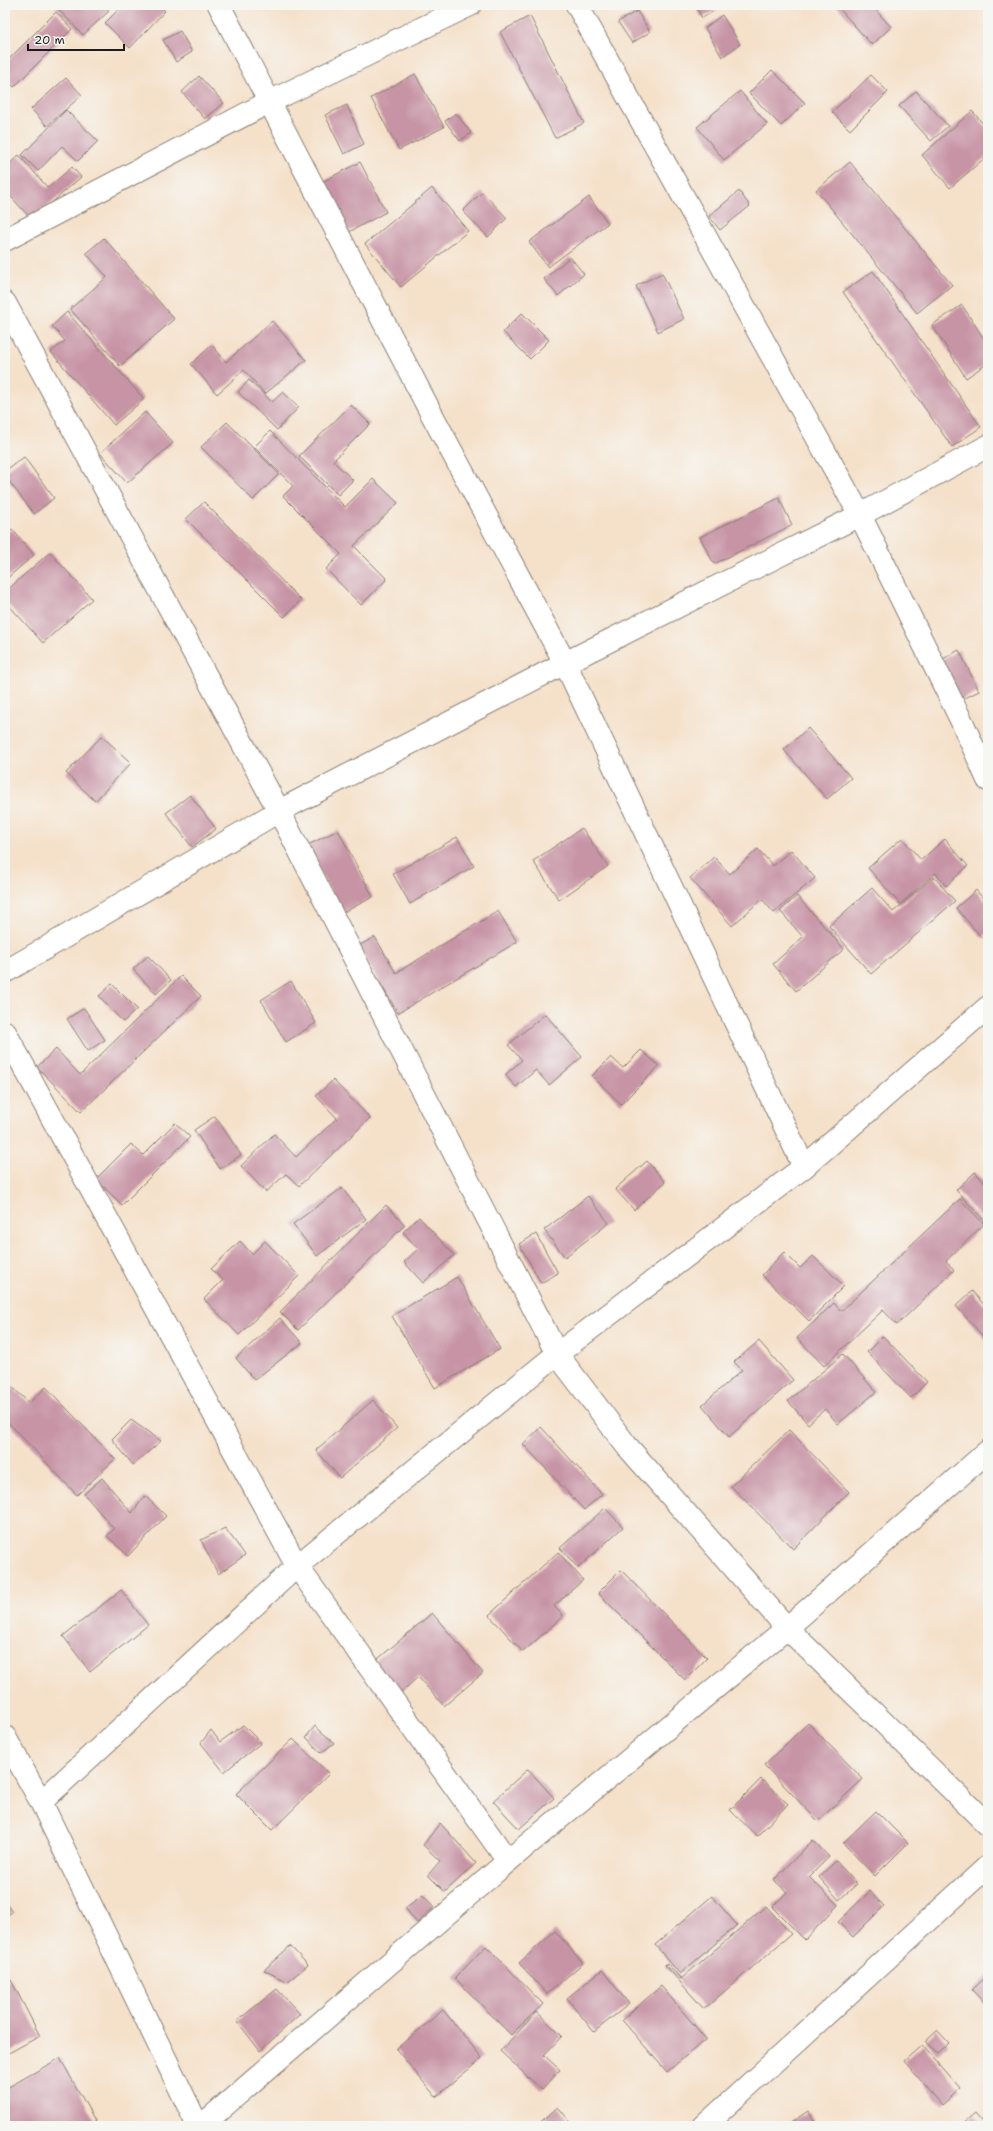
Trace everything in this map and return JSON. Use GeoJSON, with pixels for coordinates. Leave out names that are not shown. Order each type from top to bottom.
{"type":"FeatureCollection","features":[{"type":"Feature","properties":{"kind":"street"},"geometry":{"type":"LineString","coordinates":[[219,5],[430,412],[565,663],[804,1167]]}},
{"type":"Feature","properties":{"kind":"street"},"geometry":{"type":"LineString","coordinates":[[5,240],[269,102],[470,5]]}},
{"type":"Feature","properties":{"kind":"street"},"geometry":{"type":"LineString","coordinates":[[577,5],[860,515],[963,724],[988,780]]}},
{"type":"Feature","properties":{"kind":"street"},"geometry":{"type":"LineString","coordinates":[[5,303],[279,811],[557,1354],[626,1445],[787,1628],[988,1824]]}},
{"type":"Feature","properties":{"kind":"street"},"geometry":{"type":"LineString","coordinates":[[5,972],[279,811],[565,663],[860,515],[988,446]]}},
{"type":"Feature","properties":{"kind":"street"},"geometry":{"type":"LineString","coordinates":[[41,1802],[297,1566],[557,1354],[804,1167],[988,1007]]}},
{"type":"Feature","properties":{"kind":"street"},"geometry":{"type":"LineString","coordinates":[[5,1032],[297,1566],[508,1861]]}},
{"type":"Feature","properties":{"kind":"street"},"geometry":{"type":"LineString","coordinates":[[5,1737],[41,1802],[199,2126],[508,1861],[787,1628],[988,1451]]}},
{"type":"Feature","properties":{"kind":"street"},"geometry":{"type":"LineString","coordinates":[[704,2126],[988,1866]]}},
{"type":"Feature","properties":{"kind":"building"},"geometry":{"type":"Polygon","coordinates":[[[54,5],[104,5],[109,11],[83,35],[54,5]]]}},
{"type":"Feature","properties":{"kind":"building"},"geometry":{"type":"Polygon","coordinates":[[[123,5],[159,5],[165,11],[130,48],[105,23],[123,5]]]}},
{"type":"Feature","properties":{"kind":"building"},"geometry":{"type":"Polygon","coordinates":[[[695,5],[724,5],[702,18],[695,5]]]}},
{"type":"Feature","properties":{"kind":"building"},"geometry":{"type":"Polygon","coordinates":[[[836,5],[871,5],[891,27],[872,45],[836,5]]]}},
{"type":"Feature","properties":{"kind":"building"},"geometry":{"type":"Polygon","coordinates":[[[637,11],[650,32],[632,43],[618,22],[637,11]]]}},
{"type":"Feature","properties":{"kind":"building"},"geometry":{"type":"Polygon","coordinates":[[[56,12],[72,29],[14,87],[5,78],[5,63],[56,12]]]}},
{"type":"Feature","properties":{"kind":"building"},"geometry":{"type":"Polygon","coordinates":[[[722,15],[740,44],[722,57],[705,28],[722,15]]]}},
{"type":"Feature","properties":{"kind":"building"},"geometry":{"type":"Polygon","coordinates":[[[530,16],[584,123],[555,138],[500,32],[530,16]]]}},
{"type":"Feature","properties":{"kind":"building"},"geometry":{"type":"Polygon","coordinates":[[[180,31],[192,52],[176,62],[163,40],[180,31]]]}},
{"type":"Feature","properties":{"kind":"building"},"geometry":{"type":"Polygon","coordinates":[[[772,70],[805,103],[781,126],[749,93],[772,70]]]}},
{"type":"Feature","properties":{"kind":"building"},"geometry":{"type":"Polygon","coordinates":[[[415,74],[444,127],[399,150],[371,98],[415,74]]]}},
{"type":"Feature","properties":{"kind":"building"},"geometry":{"type":"Polygon","coordinates":[[[871,75],[888,92],[850,130],[832,112],[871,75]]]}},
{"type":"Feature","properties":{"kind":"building"},"geometry":{"type":"Polygon","coordinates":[[[199,76],[224,103],[205,119],[182,92],[199,76]]]}},
{"type":"Feature","properties":{"kind":"building"},"geometry":{"type":"Polygon","coordinates":[[[66,78],[82,95],[47,126],[31,109],[66,78]]]}},
{"type":"Feature","properties":{"kind":"building"},"geometry":{"type":"Polygon","coordinates":[[[740,91],[767,124],[724,160],[697,127],[740,91]]]}},
{"type":"Feature","properties":{"kind":"building"},"geometry":{"type":"Polygon","coordinates":[[[916,91],[948,126],[931,141],[899,106],[916,91]]]}},
{"type":"Feature","properties":{"kind":"building"},"geometry":{"type":"Polygon","coordinates":[[[347,105],[364,144],[344,154],[325,115],[347,105]]]}},
{"type":"Feature","properties":{"kind":"building"},"geometry":{"type":"Polygon","coordinates":[[[66,110],[98,141],[78,161],[62,146],[38,171],[22,155],[66,110]]]}},
{"type":"Feature","properties":{"kind":"building"},"geometry":{"type":"Polygon","coordinates":[[[972,111],[988,129],[988,155],[950,188],[922,155],[972,111]]]}},
{"type":"Feature","properties":{"kind":"building"},"geometry":{"type":"Polygon","coordinates":[[[456,113],[471,133],[460,141],[445,121],[456,113]]]}},
{"type":"Feature","properties":{"kind":"building"},"geometry":{"type":"Polygon","coordinates":[[[19,155],[48,188],[72,167],[81,177],[32,220],[5,190],[5,168],[19,155]]]}},
{"type":"Feature","properties":{"kind":"building"},"geometry":{"type":"Polygon","coordinates":[[[360,162],[386,212],[349,232],[322,182],[360,162]]]}},
{"type":"Feature","properties":{"kind":"building"},"geometry":{"type":"Polygon","coordinates":[[[850,162],[952,285],[917,313],[816,190],[850,162]]]}},
{"type":"Feature","properties":{"kind":"building"},"geometry":{"type":"Polygon","coordinates":[[[432,188],[468,231],[401,287],[365,244],[432,188]]]}},
{"type":"Feature","properties":{"kind":"building"},"geometry":{"type":"Polygon","coordinates":[[[739,191],[750,206],[720,230],[709,216],[739,191]]]}},
{"type":"Feature","properties":{"kind":"building"},"geometry":{"type":"Polygon","coordinates":[[[482,192],[507,218],[488,237],[463,211],[482,192]]]}},
{"type":"Feature","properties":{"kind":"building"},"geometry":{"type":"Polygon","coordinates":[[[589,197],[608,223],[548,267],[529,242],[589,197]]]}},
{"type":"Feature","properties":{"kind":"building"},"geometry":{"type":"Polygon","coordinates":[[[104,238],[174,319],[120,366],[70,309],[107,277],[86,253],[104,238]]]}},
{"type":"Feature","properties":{"kind":"building"},"geometry":{"type":"Polygon","coordinates":[[[570,257],[584,274],[558,296],[544,279],[570,257]]]}},
{"type":"Feature","properties":{"kind":"building"},"geometry":{"type":"Polygon","coordinates":[[[873,271],[981,427],[952,447],[843,292],[873,271]]]}},
{"type":"Feature","properties":{"kind":"building"},"geometry":{"type":"Polygon","coordinates":[[[662,273],[684,319],[658,332],[636,286],[662,273]]]}},
{"type":"Feature","properties":{"kind":"building"},"geometry":{"type":"Polygon","coordinates":[[[962,305],[988,345],[988,363],[966,378],[932,325],[962,305]]]}},
{"type":"Feature","properties":{"kind":"building"},"geometry":{"type":"Polygon","coordinates":[[[67,312],[144,399],[114,425],[51,352],[65,341],[52,326],[67,312]]]}},
{"type":"Feature","properties":{"kind":"building"},"geometry":{"type":"Polygon","coordinates":[[[522,313],[549,340],[530,359],[503,332],[522,313]]]}},
{"type":"Feature","properties":{"kind":"building"},"geometry":{"type":"Polygon","coordinates":[[[272,321],[306,360],[265,394],[244,370],[217,394],[191,364],[212,345],[226,362],[272,321]]]}},
{"type":"Feature","properties":{"kind":"building"},"geometry":{"type":"Polygon","coordinates":[[[249,380],[272,402],[283,392],[299,407],[277,430],[238,392],[249,380]]]}},
{"type":"Feature","properties":{"kind":"building"},"geometry":{"type":"Polygon","coordinates":[[[351,405],[370,424],[333,461],[353,480],[338,495],[299,456],[351,405]]]}},
{"type":"Feature","properties":{"kind":"building"},"geometry":{"type":"Polygon","coordinates":[[[145,412],[173,443],[127,483],[100,453],[145,412]]]}},
{"type":"Feature","properties":{"kind":"building"},"geometry":{"type":"Polygon","coordinates":[[[227,422],[279,474],[253,500],[201,447],[227,422]]]}},
{"type":"Feature","properties":{"kind":"building"},"geometry":{"type":"Polygon","coordinates":[[[270,431],[345,507],[373,479],[398,503],[354,546],[387,579],[361,605],[326,569],[341,554],[283,496],[293,486],[254,447],[270,431]]]}},
{"type":"Feature","properties":{"kind":"building"},"geometry":{"type":"Polygon","coordinates":[[[24,457],[54,498],[34,514],[5,476],[5,471],[24,457]]]}},
{"type":"Feature","properties":{"kind":"building"},"geometry":{"type":"Polygon","coordinates":[[[779,498],[792,525],[714,564],[700,537],[779,498]]]}},
{"type":"Feature","properties":{"kind":"building"},"geometry":{"type":"Polygon","coordinates":[[[204,502],[301,600],[284,617],[186,519],[204,502]]]}},
{"type":"Feature","properties":{"kind":"building"},"geometry":{"type":"Polygon","coordinates":[[[12,529],[34,555],[5,580],[5,535],[12,529]]]}},
{"type":"Feature","properties":{"kind":"building"},"geometry":{"type":"Polygon","coordinates":[[[50,552],[92,599],[43,643],[5,601],[5,592],[50,552]]]}},
{"type":"Feature","properties":{"kind":"building"},"geometry":{"type":"Polygon","coordinates":[[[959,650],[979,691],[961,700],[941,660],[959,650]]]}},
{"type":"Feature","properties":{"kind":"building"},"geometry":{"type":"Polygon","coordinates":[[[808,728],[851,778],[827,799],[784,750],[808,728]]]}},
{"type":"Feature","properties":{"kind":"building"},"geometry":{"type":"Polygon","coordinates":[[[102,736],[131,763],[95,801],[66,773],[102,736]]]}},
{"type":"Feature","properties":{"kind":"building"},"geometry":{"type":"Polygon","coordinates":[[[190,795],[216,829],[192,847],[166,813],[190,795]]]}},
{"type":"Feature","properties":{"kind":"building"},"geometry":{"type":"Polygon","coordinates":[[[582,828],[608,866],[559,900],[533,861],[582,828]]]}},
{"type":"Feature","properties":{"kind":"building"},"geometry":{"type":"Polygon","coordinates":[[[338,830],[373,897],[342,913],[306,846],[338,830]]]}},
{"type":"Feature","properties":{"kind":"building"},"geometry":{"type":"Polygon","coordinates":[[[457,837],[474,866],[410,904],[393,874],[457,837]]]}},
{"type":"Feature","properties":{"kind":"building"},"geometry":{"type":"Polygon","coordinates":[[[902,838],[921,860],[945,839],[968,866],[946,886],[936,873],[900,904],[868,868],[902,838]]]}},
{"type":"Feature","properties":{"kind":"building"},"geometry":{"type":"Polygon","coordinates":[[[758,849],[773,866],[791,850],[815,878],[774,913],[762,899],[732,926],[690,878],[714,857],[730,874],[758,849]]]}},
{"type":"Feature","properties":{"kind":"building"},"geometry":{"type":"Polygon","coordinates":[[[934,877],[955,901],[871,974],[829,926],[872,888],[893,912],[934,877]]]}},
{"type":"Feature","properties":{"kind":"building"},"geometry":{"type":"Polygon","coordinates":[[[976,890],[988,904],[988,933],[982,938],[956,908],[976,890]]]}},
{"type":"Feature","properties":{"kind":"building"},"geometry":{"type":"Polygon","coordinates":[[[797,896],[844,949],[796,991],[773,964],[803,937],[780,911],[797,896]]]}},
{"type":"Feature","properties":{"kind":"building"},"geometry":{"type":"Polygon","coordinates":[[[498,911],[517,942],[398,1013],[358,946],[375,937],[396,973],[498,911]]]}},
{"type":"Feature","properties":{"kind":"building"},"geometry":{"type":"Polygon","coordinates":[[[148,956],[171,980],[156,994],[133,969],[148,956]]]}},
{"type":"Feature","properties":{"kind":"building"},"geometry":{"type":"Polygon","coordinates":[[[181,976],[201,996],[81,1112],[37,1067],[56,1049],[80,1075],[181,976]]]}},
{"type":"Feature","properties":{"kind":"building"},"geometry":{"type":"Polygon","coordinates":[[[291,981],[316,1023],[286,1042],[261,1000],[291,981]]]}},
{"type":"Feature","properties":{"kind":"building"},"geometry":{"type":"Polygon","coordinates":[[[112,984],[137,1009],[123,1022],[99,996],[112,984]]]}},
{"type":"Feature","properties":{"kind":"building"},"geometry":{"type":"Polygon","coordinates":[[[84,1008],[105,1040],[88,1051],[67,1019],[84,1008]]]}},
{"type":"Feature","properties":{"kind":"building"},"geometry":{"type":"Polygon","coordinates":[[[545,1014],[582,1057],[549,1085],[536,1070],[516,1087],[505,1075],[522,1060],[508,1045],[545,1014]]]}},
{"type":"Feature","properties":{"kind":"building"},"geometry":{"type":"Polygon","coordinates":[[[641,1050],[659,1066],[621,1104],[592,1076],[611,1057],[623,1068],[641,1050]]]}},
{"type":"Feature","properties":{"kind":"building"},"geometry":{"type":"Polygon","coordinates":[[[333,1080],[370,1118],[299,1186],[286,1174],[266,1192],[241,1166],[274,1134],[296,1157],[337,1118],[316,1096],[333,1080]]]}},
{"type":"Feature","properties":{"kind":"building"},"geometry":{"type":"Polygon","coordinates":[[[215,1116],[241,1155],[220,1169],[194,1130],[215,1116]]]}},
{"type":"Feature","properties":{"kind":"building"},"geometry":{"type":"Polygon","coordinates":[[[175,1123],[190,1137],[122,1205],[96,1179],[131,1144],[143,1155],[175,1123]]]}},
{"type":"Feature","properties":{"kind":"building"},"geometry":{"type":"Polygon","coordinates":[[[647,1161],[665,1182],[634,1210],[615,1189],[647,1161]]]}},
{"type":"Feature","properties":{"kind":"building"},"geometry":{"type":"Polygon","coordinates":[[[975,1172],[988,1186],[986,1223],[956,1190],[975,1172]]]}},
{"type":"Feature","properties":{"kind":"building"},"geometry":{"type":"Polygon","coordinates":[[[342,1188],[366,1219],[317,1256],[293,1224],[342,1188]]]}},
{"type":"Feature","properties":{"kind":"building"},"geometry":{"type":"Polygon","coordinates":[[[588,1196],[609,1223],[565,1257],[544,1230],[588,1196]]]}},
{"type":"Feature","properties":{"kind":"building"},"geometry":{"type":"Polygon","coordinates":[[[960,1199],[984,1224],[946,1261],[954,1270],[897,1325],[883,1310],[824,1366],[797,1338],[834,1303],[841,1311],[960,1199]]]}},
{"type":"Feature","properties":{"kind":"building"},"geometry":{"type":"Polygon","coordinates":[[[386,1205],[405,1225],[298,1330],[280,1312],[386,1205]]]}},
{"type":"Feature","properties":{"kind":"building"},"geometry":{"type":"Polygon","coordinates":[[[419,1217],[454,1255],[423,1283],[404,1262],[418,1249],[403,1232],[419,1217]]]}},
{"type":"Feature","properties":{"kind":"building"},"geometry":{"type":"Polygon","coordinates":[[[536,1234],[558,1273],[541,1283],[519,1244],[536,1234]]]}},
{"type":"Feature","properties":{"kind":"building"},"geometry":{"type":"Polygon","coordinates":[[[240,1241],[252,1254],[265,1241],[299,1276],[239,1335],[204,1299],[223,1280],[211,1269],[240,1241]]]}},
{"type":"Feature","properties":{"kind":"building"},"geometry":{"type":"Polygon","coordinates":[[[784,1252],[800,1268],[813,1256],[844,1286],[809,1321],[762,1275],[784,1252]]]}},
{"type":"Feature","properties":{"kind":"building"},"geometry":{"type":"Polygon","coordinates":[[[457,1277],[500,1349],[435,1388],[392,1316],[457,1277]]]}},
{"type":"Feature","properties":{"kind":"building"},"geometry":{"type":"Polygon","coordinates":[[[972,1291],[988,1309],[988,1342],[956,1306],[972,1291]]]}},
{"type":"Feature","properties":{"kind":"building"},"geometry":{"type":"Polygon","coordinates":[[[280,1318],[302,1343],[254,1380],[236,1358],[280,1318]]]}},
{"type":"Feature","properties":{"kind":"building"},"geometry":{"type":"Polygon","coordinates":[[[883,1336],[927,1382],[911,1398],[867,1352],[883,1336]]]}},
{"type":"Feature","properties":{"kind":"building"},"geometry":{"type":"Polygon","coordinates":[[[759,1341],[793,1380],[729,1437],[702,1405],[742,1370],[734,1362],[759,1341]]]}},
{"type":"Feature","properties":{"kind":"building"},"geometry":{"type":"Polygon","coordinates":[[[843,1354],[876,1392],[838,1424],[825,1409],[808,1424],[788,1401],[843,1354]]]}},
{"type":"Feature","properties":{"kind":"building"},"geometry":{"type":"Polygon","coordinates":[[[5,1380],[29,1403],[46,1387],[115,1459],[77,1495],[5,1419],[5,1380]]]}},
{"type":"Feature","properties":{"kind":"building"},"geometry":{"type":"Polygon","coordinates":[[[373,1400],[397,1428],[340,1478],[316,1450],[373,1400]]]}},
{"type":"Feature","properties":{"kind":"building"},"geometry":{"type":"Polygon","coordinates":[[[131,1420],[161,1441],[133,1465],[112,1439],[131,1420]]]}},
{"type":"Feature","properties":{"kind":"building"},"geometry":{"type":"Polygon","coordinates":[[[541,1427],[602,1494],[584,1510],[523,1444],[541,1427]]]}},
{"type":"Feature","properties":{"kind":"building"},"geometry":{"type":"Polygon","coordinates":[[[789,1430],[849,1492],[793,1549],[731,1486],[789,1430]]]}},
{"type":"Feature","properties":{"kind":"building"},"geometry":{"type":"Polygon","coordinates":[[[102,1478],[132,1513],[145,1496],[166,1516],[128,1556],[107,1536],[114,1529],[84,1494],[102,1478]]]}},
{"type":"Feature","properties":{"kind":"building"},"geometry":{"type":"Polygon","coordinates":[[[605,1508],[623,1527],[578,1568],[560,1548],[605,1508]]]}},
{"type":"Feature","properties":{"kind":"building"},"geometry":{"type":"Polygon","coordinates":[[[225,1528],[245,1555],[218,1574],[201,1540],[225,1528]]]}},
{"type":"Feature","properties":{"kind":"building"},"geometry":{"type":"Polygon","coordinates":[[[558,1552],[583,1580],[554,1606],[563,1616],[523,1652],[489,1615],[558,1552]]]}},
{"type":"Feature","properties":{"kind":"building"},"geometry":{"type":"Polygon","coordinates":[[[621,1570],[707,1658],[685,1680],[598,1593],[621,1570]]]}},
{"type":"Feature","properties":{"kind":"building"},"geometry":{"type":"Polygon","coordinates":[[[121,1590],[148,1625],[90,1672],[63,1636],[121,1590]]]}},
{"type":"Feature","properties":{"kind":"building"},"geometry":{"type":"Polygon","coordinates":[[[432,1613],[483,1673],[444,1706],[418,1677],[398,1695],[372,1664],[432,1613]]]}},
{"type":"Feature","properties":{"kind":"building"},"geometry":{"type":"Polygon","coordinates":[[[808,1723],[863,1779],[818,1821],[764,1765],[808,1723]]]}},
{"type":"Feature","properties":{"kind":"building"},"geometry":{"type":"Polygon","coordinates":[[[243,1725],[261,1743],[224,1772],[201,1743],[211,1730],[220,1742],[243,1725]]]}},
{"type":"Feature","properties":{"kind":"building"},"geometry":{"type":"Polygon","coordinates":[[[315,1726],[334,1743],[321,1753],[306,1737],[315,1726]]]}},
{"type":"Feature","properties":{"kind":"building"},"geometry":{"type":"Polygon","coordinates":[[[293,1739],[329,1774],[272,1830],[236,1794],[293,1739]]]}},
{"type":"Feature","properties":{"kind":"building"},"geometry":{"type":"Polygon","coordinates":[[[528,1769],[554,1798],[519,1829],[493,1801],[528,1769]]]}},
{"type":"Feature","properties":{"kind":"building"},"geometry":{"type":"Polygon","coordinates":[[[761,1779],[788,1804],[757,1836],[730,1810],[761,1779]]]}},
{"type":"Feature","properties":{"kind":"building"},"geometry":{"type":"Polygon","coordinates":[[[876,1811],[908,1843],[875,1876],[843,1843],[876,1811]]]}},
{"type":"Feature","properties":{"kind":"building"},"geometry":{"type":"Polygon","coordinates":[[[440,1823],[476,1863],[445,1892],[428,1875],[440,1861],[423,1845],[440,1823]]]}},
{"type":"Feature","properties":{"kind":"building"},"geometry":{"type":"Polygon","coordinates":[[[813,1840],[829,1857],[809,1877],[838,1905],[805,1940],[772,1907],[787,1892],[774,1880],[813,1840]]]}},
{"type":"Feature","properties":{"kind":"building"},"geometry":{"type":"Polygon","coordinates":[[[836,1861],[857,1884],[839,1900],[819,1877],[836,1861]]]}},
{"type":"Feature","properties":{"kind":"building"},"geometry":{"type":"Polygon","coordinates":[[[870,1891],[884,1906],[853,1937],[838,1922],[870,1891]]]}},
{"type":"Feature","properties":{"kind":"building"},"geometry":{"type":"Polygon","coordinates":[[[423,1895],[434,1907],[417,1923],[405,1908],[423,1895]]]}},
{"type":"Feature","properties":{"kind":"building"},"geometry":{"type":"Polygon","coordinates":[[[712,1896],[737,1925],[680,1974],[655,1945],[712,1896]]]}},
{"type":"Feature","properties":{"kind":"building"},"geometry":{"type":"Polygon","coordinates":[[[5,1902],[12,1912],[5,1917],[5,1902]]]}},
{"type":"Feature","properties":{"kind":"building"},"geometry":{"type":"Polygon","coordinates":[[[766,1906],[791,1934],[704,2009],[665,1965],[667,1963],[681,1979],[766,1906]]]}},
{"type":"Feature","properties":{"kind":"building"},"geometry":{"type":"Polygon","coordinates":[[[555,1931],[583,1963],[547,1994],[519,1963],[555,1931]]]}},
{"type":"Feature","properties":{"kind":"building"},"geometry":{"type":"Polygon","coordinates":[[[290,1946],[308,1965],[287,1982],[264,1970],[290,1946]]]}},
{"type":"Feature","properties":{"kind":"building"},"geometry":{"type":"Polygon","coordinates":[[[486,1946],[543,2004],[511,2035],[455,1978],[486,1946]]]}},
{"type":"Feature","properties":{"kind":"building"},"geometry":{"type":"Polygon","coordinates":[[[602,1970],[629,2004],[594,2032],[567,1998],[602,1970]]]}},
{"type":"Feature","properties":{"kind":"building"},"geometry":{"type":"Polygon","coordinates":[[[988,1975],[988,2007],[972,1990],[988,1975]]]}},
{"type":"Feature","properties":{"kind":"building"},"geometry":{"type":"Polygon","coordinates":[[[11,1980],[40,2036],[5,2055],[5,1983],[11,1980]]]}},
{"type":"Feature","properties":{"kind":"building"},"geometry":{"type":"Polygon","coordinates":[[[661,1986],[706,2039],[667,2072],[622,2020],[661,1986]]]}},
{"type":"Feature","properties":{"kind":"building"},"geometry":{"type":"Polygon","coordinates":[[[277,1989],[300,2014],[260,2051],[237,2021],[277,1989]]]}},
{"type":"Feature","properties":{"kind":"building"},"geometry":{"type":"Polygon","coordinates":[[[443,2010],[482,2058],[436,2097],[396,2049],[443,2010]]]}},
{"type":"Feature","properties":{"kind":"building"},"geometry":{"type":"Polygon","coordinates":[[[537,2012],[562,2036],[544,2055],[560,2070],[542,2090],[500,2051],[537,2012]]]}},
{"type":"Feature","properties":{"kind":"building"},"geometry":{"type":"Polygon","coordinates":[[[937,2030],[949,2043],[937,2054],[925,2041],[937,2030]]]}},
{"type":"Feature","properties":{"kind":"building"},"geometry":{"type":"Polygon","coordinates":[[[922,2045],[960,2089],[942,2105],[904,2061],[922,2045]]]}},
{"type":"Feature","properties":{"kind":"building"},"geometry":{"type":"Polygon","coordinates":[[[60,2058],[98,2126],[5,2126],[5,2089],[60,2058]]]}},
{"type":"Feature","properties":{"kind":"building"},"geometry":{"type":"Polygon","coordinates":[[[558,2107],[574,2126],[537,2125],[558,2107]]]}},
{"type":"Feature","properties":{"kind":"building"},"geometry":{"type":"Polygon","coordinates":[[[808,2111],[818,2126],[786,2126],[808,2111]]]}},
{"type":"Feature","properties":{"kind":"building"},"geometry":{"type":"Polygon","coordinates":[[[975,2114],[985,2126],[961,2126],[975,2114]]]}}]}
